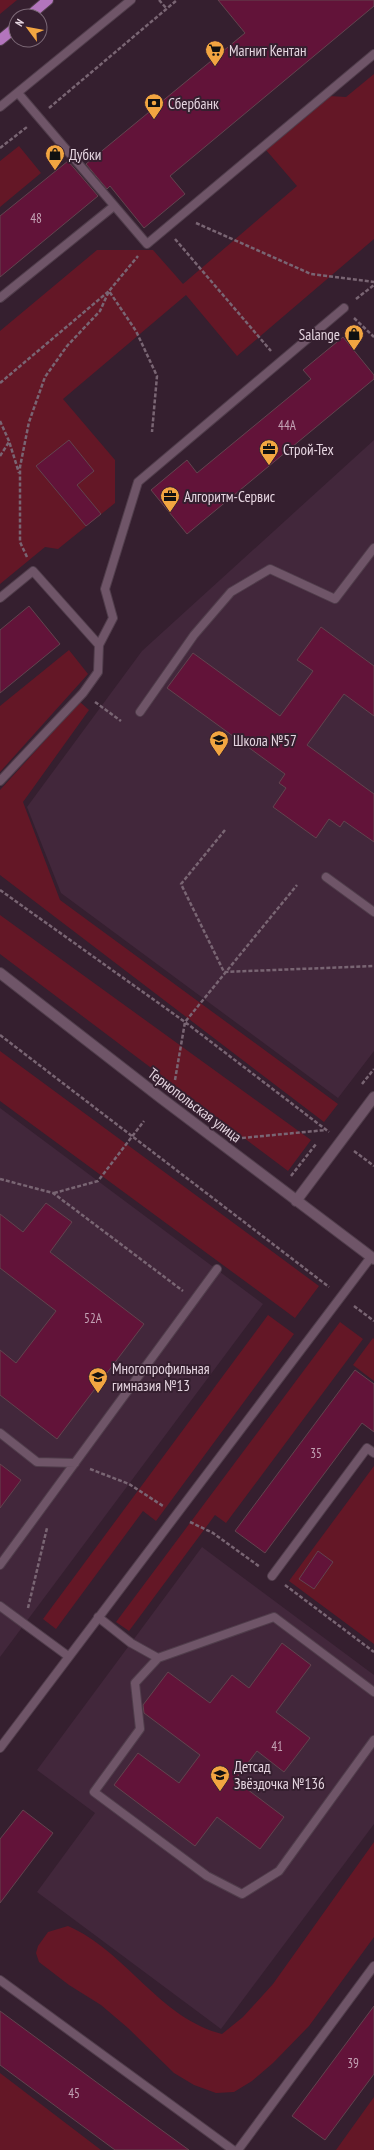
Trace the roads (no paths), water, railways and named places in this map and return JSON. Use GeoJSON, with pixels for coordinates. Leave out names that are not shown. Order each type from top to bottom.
{"type":"FeatureCollection","features":[{"type":"Feature","properties":{"kind":"main road"},"geometry":{"type":"LineString","coordinates":[[38,8],[48,0]]}},
{"type":"Feature","properties":{"kind":"main road"},"geometry":{"type":"LineString","coordinates":[[0,40],[8,33]]}},
{"type":"Feature","properties":{"kind":"street","name":"Тернопольская улица"},"geometry":{"type":"LineString","coordinates":[[0,973],[216,1140],[372,1258]]}},
{"type":"Feature","properties":{"kind":"street"},"geometry":{"type":"LineString","coordinates":[[296,1201],[374,1097]]}},
{"type":"Feature","properties":{"kind":"lane"},"geometry":{"type":"LineString","coordinates":[[0,107],[130,0]]}},
{"type":"Feature","properties":{"kind":"lane"},"geometry":{"type":"LineString","coordinates":[[18,93],[147,244],[374,54]]}},
{"type":"Feature","properties":{"kind":"lane"},"geometry":{"type":"LineString","coordinates":[[0,298],[114,206]]}},
{"type":"Feature","properties":{"kind":"lane"},"geometry":{"type":"LineString","coordinates":[[0,781],[83,693],[98,672],[99,645],[113,618],[105,588],[138,482],[344,308]]}},
{"type":"Feature","properties":{"kind":"lane"},"geometry":{"type":"LineString","coordinates":[[140,712],[194,635],[231,592],[270,569],[335,599],[374,548]]}},
{"type":"Feature","properties":{"kind":"lane"},"geometry":{"type":"LineString","coordinates":[[0,598],[33,571],[99,645]]}},
{"type":"Feature","properties":{"kind":"lane"},"geometry":{"type":"LineString","coordinates":[[326,877],[374,912]]}},
{"type":"Feature","properties":{"kind":"lane"},"geometry":{"type":"LineString","coordinates":[[0,1748],[341,1296],[372,1258]]}},
{"type":"Feature","properties":{"kind":"lane"},"geometry":{"type":"LineString","coordinates":[[0,1565],[217,1269]]}},
{"type":"Feature","properties":{"kind":"lane"},"geometry":{"type":"LineString","coordinates":[[0,1433],[37,1462],[75,1463]]}},
{"type":"Feature","properties":{"kind":"lane"},"geometry":{"type":"LineString","coordinates":[[272,1576],[368,1448],[374,1453]]}},
{"type":"Feature","properties":{"kind":"lane"},"geometry":{"type":"LineString","coordinates":[[0,1606],[68,1656]]}},
{"type":"Feature","properties":{"kind":"lane"},"geometry":{"type":"LineString","coordinates":[[98,1617],[131,1643],[158,1658]]}},
{"type":"Feature","properties":{"kind":"lane"},"geometry":{"type":"LineString","coordinates":[[374,1692],[274,1618],[158,1658],[135,1682],[140,1729],[94,1792],[207,1876],[242,1894],[279,1871],[374,1740]]}},
{"type":"Feature","properties":{"kind":"lane"},"geometry":{"type":"LineString","coordinates":[[238,2150],[374,1966]]}},
{"type":"Feature","properties":{"kind":"lane"},"geometry":{"type":"LineString","coordinates":[[0,1980],[233,2150]]}},
{"type":"Feature","properties":{"kind":"place","name":"Магнит Кентан"},"geometry":{"type":"Point","coordinates":[215,67]}},
{"type":"Feature","properties":{"kind":"place","name":"Сбербанк"},"geometry":{"type":"Point","coordinates":[154,120]}},
{"type":"Feature","properties":{"kind":"place","name":"Дубки"},"geometry":{"type":"Point","coordinates":[55,171]}},
{"type":"Feature","properties":{"kind":"place","name":"Salange"},"geometry":{"type":"Point","coordinates":[354,351]}},
{"type":"Feature","properties":{"kind":"place","name":"Строй-Тех"},"geometry":{"type":"Point","coordinates":[269,466]}},
{"type":"Feature","properties":{"kind":"place","name":"Алгоритм-Сервис"},"geometry":{"type":"Point","coordinates":[170,513]}},
{"type":"Feature","properties":{"kind":"place","name":"Школа №57"},"geometry":{"type":"Point","coordinates":[219,757]}},
{"type":"Feature","properties":{"kind":"place","name":"Многопрофильная гимназия №13"},"geometry":{"type":"Point","coordinates":[98,1394]}},
{"type":"Feature","properties":{"kind":"place","name":"Детсад Звёздочка №136"},"geometry":{"type":"Point","coordinates":[220,1792]}}]}
